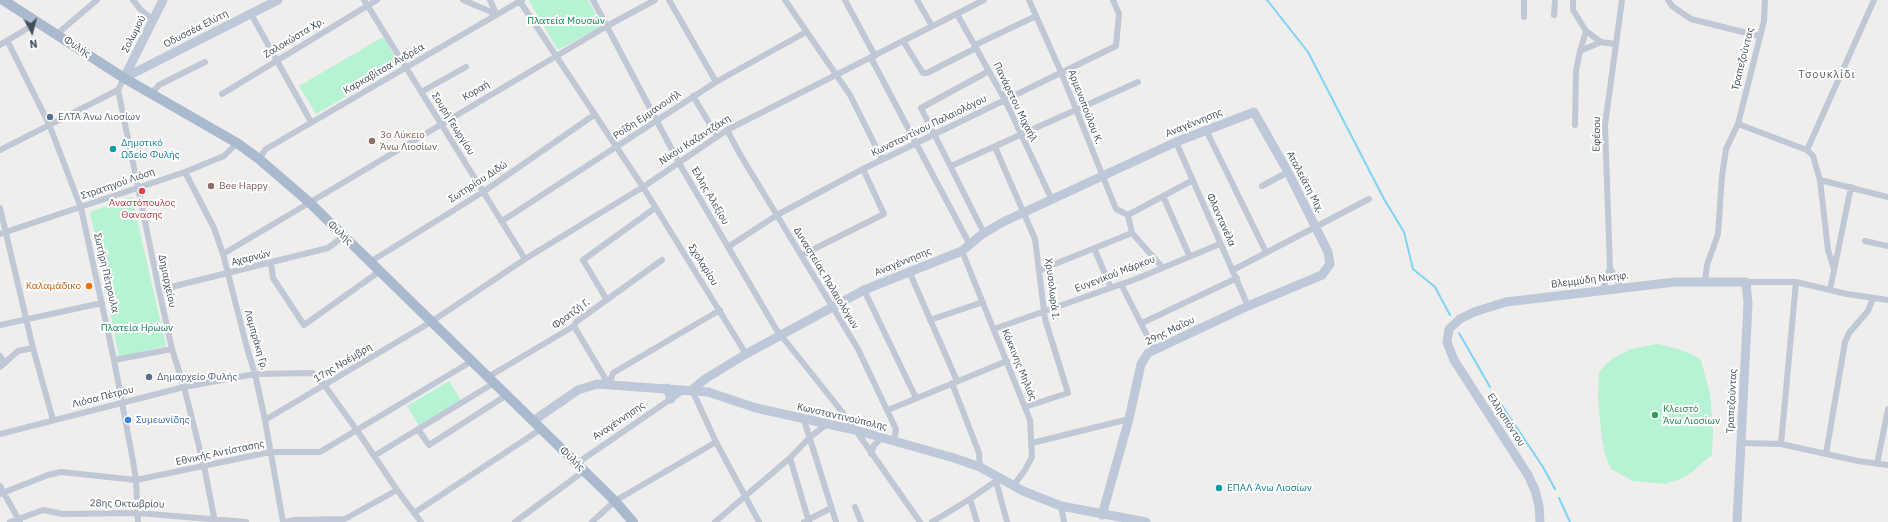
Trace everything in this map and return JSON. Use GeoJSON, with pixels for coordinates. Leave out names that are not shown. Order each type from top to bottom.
{"type":"FeatureCollection","features":[{"type":"Feature","properties":{"kind":"main road","name":"Φυλής"},"geometry":{"type":"LineString","coordinates":[[3,0],[124,78],[237,143],[260,159],[309,202],[380,271],[615,501],[633,522]]}},
{"type":"Feature","properties":{"kind":"street"},"geometry":{"type":"LineString","coordinates":[[57,34],[97,0]]}},
{"type":"Feature","properties":{"kind":"street"},"geometry":{"type":"LineString","coordinates":[[133,0],[140,9],[153,20]]}},
{"type":"Feature","properties":{"kind":"street","name":"Σολωμού"},"geometry":{"type":"LineString","coordinates":[[124,78],[163,0]]}},
{"type":"Feature","properties":{"kind":"street","name":"Σουρή Γεωργίου"},"geometry":{"type":"LineString","coordinates":[[364,0],[525,259]]}},
{"type":"Feature","properties":{"kind":"street","name":"Ζαλοκώστα Χρ."},"geometry":{"type":"LineString","coordinates":[[222,94],[378,0]]}},
{"type":"Feature","properties":{"kind":"street"},"geometry":{"type":"LineString","coordinates":[[464,0],[496,14]]}},
{"type":"Feature","properties":{"kind":"street"},"geometry":{"type":"LineString","coordinates":[[490,0],[496,14]]}},
{"type":"Feature","properties":{"kind":"street","name":"Καρκαβίτσα Ανδρέα"},"geometry":{"type":"LineString","coordinates":[[260,159],[266,149],[520,0]]}},
{"type":"Feature","properties":{"kind":"street","name":"Σχολαρίου"},"geometry":{"type":"LineString","coordinates":[[520,0],[555,57],[643,187],[746,354]]}},
{"type":"Feature","properties":{"kind":"street","name":"Έλλης Αλεξίου"},"geometry":{"type":"LineString","coordinates":[[593,0],[679,163],[760,303],[781,335],[855,430],[920,522]]}},
{"type":"Feature","properties":{"kind":"street","name":"Κοραή"},"geometry":{"type":"LineString","coordinates":[[223,254],[607,26],[655,0]]}},
{"type":"Feature","properties":{"kind":"street"},"geometry":{"type":"LineString","coordinates":[[669,0],[716,82]]}},
{"type":"Feature","properties":{"kind":"street"},"geometry":{"type":"LineString","coordinates":[[785,0],[850,95],[882,159]]}},
{"type":"Feature","properties":{"kind":"street"},"geometry":{"type":"LineString","coordinates":[[845,0],[915,144],[970,245]]}},
{"type":"Feature","properties":{"kind":"street"},"geometry":{"type":"LineString","coordinates":[[917,0],[932,26]]}},
{"type":"Feature","properties":{"kind":"street","name":"Νίκου Καζαντζάκη"},"geometry":{"type":"LineString","coordinates":[[432,322],[525,259],[643,187],[716,136],[837,76],[984,0]]}},
{"type":"Feature","properties":{"kind":"street","name":"Αρμενοπούλου Κ."},"geometry":{"type":"LineString","coordinates":[[1029,0],[1061,72],[1116,210],[1128,215]]}},
{"type":"Feature","properties":{"kind":"street","name":"Κωνσταντίνου Παλαιολόγου"},"geometry":{"type":"LineString","coordinates":[[728,247],[777,215],[882,159],[1116,46],[1119,14],[1113,0]]}},
{"type":"Feature","properties":{"kind":"street"},"geometry":{"type":"LineString","coordinates":[[1524,0],[1524,17]]}},
{"type":"Feature","properties":{"kind":"street"},"geometry":{"type":"LineString","coordinates":[[1554,15],[1555,0]]}},
{"type":"Feature","properties":{"kind":"street"},"geometry":{"type":"LineString","coordinates":[[1573,0],[1574,10],[1586,31],[1601,42],[1615,44]]}},
{"type":"Feature","properties":{"kind":"street","name":"Εφέσου"},"geometry":{"type":"LineString","coordinates":[[1604,289],[1610,268],[1605,125],[1622,0]]}},
{"type":"Feature","properties":{"kind":"street"},"geometry":{"type":"LineString","coordinates":[[1668,0],[1672,6],[1691,19],[1759,36]]}},
{"type":"Feature","properties":{"kind":"street","name":"Τραπεζούντας"},"geometry":{"type":"LineString","coordinates":[[1705,282],[1707,264],[1718,234],[1722,176],[1726,149],[1738,124],[1764,21],[1765,0]]}},
{"type":"Feature","properties":{"kind":"street"},"geometry":{"type":"LineString","coordinates":[[1807,150],[1874,0]]}},
{"type":"Feature","properties":{"kind":"street","name":"Οδυσσέα Ελύτη"},"geometry":{"type":"LineString","coordinates":[[124,78],[251,14],[273,1]]}},
{"type":"Feature","properties":{"kind":"street"},"geometry":{"type":"LineString","coordinates":[[251,14],[312,122]]}},
{"type":"Feature","properties":{"kind":"street","name":"Πανάρετου Μιχαήλ"},"geometry":{"type":"LineString","coordinates":[[957,14],[1005,100],[1020,135],[1052,200]]}},
{"type":"Feature","properties":{"kind":"street"},"geometry":{"type":"LineString","coordinates":[[903,41],[923,73],[927,73],[1036,16]]}},
{"type":"Feature","properties":{"kind":"street"},"geometry":{"type":"LineString","coordinates":[[0,45],[8,42],[38,22]]}},
{"type":"Feature","properties":{"kind":"street"},"geometry":{"type":"LineString","coordinates":[[1575,125],[1576,71],[1586,31]]}},
{"type":"Feature","properties":{"kind":"street","name":"Ροΐδη Εμμανουήλ"},"geometry":{"type":"LineString","coordinates":[[502,221],[617,148],[693,96],[806,32]]}},
{"type":"Feature","properties":{"kind":"street","name":"Σωτήρη Πέτρουλα"},"geometry":{"type":"LineString","coordinates":[[8,42],[49,124],[81,208],[114,360],[136,480],[138,522]]}},
{"type":"Feature","properties":{"kind":"street"},"geometry":{"type":"LineString","coordinates":[[1580,51],[1601,42]]}},
{"type":"Feature","properties":{"kind":"street"},"geometry":{"type":"LineString","coordinates":[[151,94],[159,85],[205,62]]}},
{"type":"Feature","properties":{"kind":"street"},"geometry":{"type":"LineString","coordinates":[[421,92],[466,68]]}},
{"type":"Feature","properties":{"kind":"street"},"geometry":{"type":"LineString","coordinates":[[984,233],[921,108],[989,71]]}},
{"type":"Feature","properties":{"kind":"street"},"geometry":{"type":"LineString","coordinates":[[0,150],[118,90],[124,78]]}},
{"type":"Feature","properties":{"kind":"street"},"geometry":{"type":"LineString","coordinates":[[951,166],[1138,82]]}},
{"type":"Feature","properties":{"kind":"street","name":"Δημαρχείου"},"geometry":{"type":"LineString","coordinates":[[118,90],[172,349],[184,387],[204,466],[215,520]]}},
{"type":"Feature","properties":{"kind":"street"},"geometry":{"type":"LineString","coordinates":[[693,96],[716,136]]}},
{"type":"Feature","properties":{"kind":"street","name":"Αναγέννησης"},"geometry":{"type":"LineString","coordinates":[[515,522],[580,467],[682,392],[692,390],[705,379],[746,354],[832,306],[864,290],[909,271],[962,252],[984,233],[1003,222],[1176,142],[1254,112]]}},
{"type":"Feature","properties":{"kind":"street","name":"Αταλειάτη Μιχ."},"geometry":{"type":"LineString","coordinates":[[1254,112],[1288,172],[1316,226],[1328,252],[1330,264]]}},
{"type":"Feature","properties":{"kind":"street","name":"Σωτηρίου Διδώ"},"geometry":{"type":"LineString","coordinates":[[370,262],[483,192],[594,115]]}},
{"type":"Feature","properties":{"kind":"street"},"geometry":{"type":"LineString","coordinates":[[1738,124],[1807,150],[1813,156],[1820,180],[1825,233],[1828,250],[1834,269]]}},
{"type":"Feature","properties":{"kind":"street","name":"Δυναστείας Παλαιολόγων"},"geometry":{"type":"LineString","coordinates":[[727,130],[741,156],[858,349],[896,429],[894,441]]}},
{"type":"Feature","properties":{"kind":"street"},"geometry":{"type":"LineString","coordinates":[[1206,130],[1266,252]]}},
{"type":"Feature","properties":{"kind":"street","name":"Φλαντανέλα"},"geometry":{"type":"LineString","coordinates":[[1176,142],[1248,306]]}},
{"type":"Feature","properties":{"kind":"street","name":"Στρατηγού Λιόση"},"geometry":{"type":"LineString","coordinates":[[0,234],[185,172],[224,156],[237,143]]}},
{"type":"Feature","properties":{"kind":"street","name":"Χρυσολωρά Ι."},"geometry":{"type":"LineString","coordinates":[[995,147],[1035,239],[1040,270],[1043,311],[1068,393],[1025,407]]}},
{"type":"Feature","properties":{"kind":"street"},"geometry":{"type":"LineString","coordinates":[[802,255],[884,214],[863,169]]}},
{"type":"Feature","properties":{"kind":"street","name":"Λαμπράκη Γρ."},"geometry":{"type":"LineString","coordinates":[[185,172],[214,228],[223,254],[227,274],[255,374],[285,522]]}},
{"type":"Feature","properties":{"kind":"street"},"geometry":{"type":"LineString","coordinates":[[1262,186],[1288,172]]}},
{"type":"Feature","properties":{"kind":"street"},"geometry":{"type":"LineString","coordinates":[[1162,267],[1132,233],[1128,215],[1193,180]]}},
{"type":"Feature","properties":{"kind":"street"},"geometry":{"type":"LineString","coordinates":[[1820,180],[1888,197]]}},
{"type":"Feature","properties":{"kind":"street"},"geometry":{"type":"LineString","coordinates":[[1830,290],[1851,188]]}},
{"type":"Feature","properties":{"kind":"street"},"geometry":{"type":"LineString","coordinates":[[1163,196],[1189,256]]}},
{"type":"Feature","properties":{"kind":"street"},"geometry":{"type":"LineString","coordinates":[[1233,270],[1369,199]]}},
{"type":"Feature","properties":{"kind":"street"},"geometry":{"type":"LineString","coordinates":[[0,208],[7,232],[26,320],[53,420]]}},
{"type":"Feature","properties":{"kind":"street"},"geometry":{"type":"LineString","coordinates":[[607,300],[583,260],[656,208]]}},
{"type":"Feature","properties":{"kind":"street"},"geometry":{"type":"LineString","coordinates":[[1040,270],[1132,233]]}},
{"type":"Feature","properties":{"kind":"street","name":"Αχαρνών"},"geometry":{"type":"LineString","coordinates":[[159,290],[271,264],[328,248],[344,236]]}},
{"type":"Feature","properties":{"kind":"street"},"geometry":{"type":"LineString","coordinates":[[1865,241],[1888,246]]}},
{"type":"Feature","properties":{"kind":"street","name":"Ευγενικού Μάρκου"},"geometry":{"type":"LineString","coordinates":[[994,329],[1121,284],[1220,244]]}},
{"type":"Feature","properties":{"kind":"street"},"geometry":{"type":"LineString","coordinates":[[1094,248],[1110,288]]}},
{"type":"Feature","properties":{"kind":"street","name":"Κόκκινης Μηλιάς"},"geometry":{"type":"LineString","coordinates":[[962,252],[1030,420],[1032,457],[1030,463],[1014,485]]}},
{"type":"Feature","properties":{"kind":"street","name":"Φρατζή Γ."},"geometry":{"type":"LineString","coordinates":[[374,456],[418,429],[574,326],[576,322],[662,260]]}},
{"type":"Feature","properties":{"kind":"street"},"geometry":{"type":"LineString","coordinates":[[271,264],[273,278],[304,326],[380,271]]}},
{"type":"Feature","properties":{"kind":"street","name":"29ης Μαΐου"},"geometry":{"type":"LineString","coordinates":[[1103,518],[1144,358],[1154,349],[1248,306],[1322,275],[1330,264]]}},
{"type":"Feature","properties":{"kind":"street","name":"Εφέσου"},"geometry":{"type":"LineString","coordinates":[[1610,268],[1621,287]]}},
{"type":"Feature","properties":{"kind":"street"},"geometry":{"type":"LineString","coordinates":[[909,271],[955,382],[979,453],[980,467]]}},
{"type":"Feature","properties":{"kind":"street"},"geometry":{"type":"LineString","coordinates":[[1142,323],[1237,278]]}},
{"type":"Feature","properties":{"kind":"street","name":"Βλεμμύδη Νικηφ."},"geometry":{"type":"LineString","coordinates":[[1447,333],[1452,324],[1460,319],[1474,312],[1506,302],[1604,289],[1675,282],[1746,282]]}},
{"type":"Feature","properties":{"kind":"street"},"geometry":{"type":"LineString","coordinates":[[1746,282],[1796,282],[1830,290],[1888,300]]}},
{"type":"Feature","properties":{"kind":"street","name":"Τραπεζούντας"},"geometry":{"type":"LineString","coordinates":[[1737,522],[1748,304],[1746,282]]}},
{"type":"Feature","properties":{"kind":"street"},"geometry":{"type":"LineString","coordinates":[[1781,444],[1796,282]]}},
{"type":"Feature","properties":{"kind":"street"},"geometry":{"type":"LineString","coordinates":[[1121,284],[1154,349]]}},
{"type":"Feature","properties":{"kind":"street"},"geometry":{"type":"LineString","coordinates":[[864,290],[916,398]]}},
{"type":"Feature","properties":{"kind":"street"},"geometry":{"type":"LineString","coordinates":[[1826,454],[1845,342],[1849,334],[1868,311],[1873,298]]}},
{"type":"Feature","properties":{"kind":"street"},"geometry":{"type":"LineString","coordinates":[[930,320],[983,302]]}},
{"type":"Feature","properties":{"kind":"street"},"geometry":{"type":"LineString","coordinates":[[0,326],[102,303]]}},
{"type":"Feature","properties":{"kind":"street"},"geometry":{"type":"LineString","coordinates":[[609,385],[613,373],[720,310]]}},
{"type":"Feature","properties":{"kind":"street","name":"17ης Νοέμβρη"},"geometry":{"type":"LineString","coordinates":[[265,420],[432,322]]}},
{"type":"Feature","properties":{"kind":"street"},"geometry":{"type":"LineString","coordinates":[[574,326],[609,385]]}},
{"type":"Feature","properties":{"kind":"street","name":"Ελλησπόντου"},"geometry":{"type":"LineString","coordinates":[[1447,333],[1447,342],[1454,360],[1528,475],[1535,490],[1539,506],[1540,522]]}},
{"type":"Feature","properties":{"kind":"street"},"geometry":{"type":"LineString","coordinates":[[0,367],[18,352],[33,348]]}},
{"type":"Feature","properties":{"kind":"street"},"geometry":{"type":"LineString","coordinates":[[114,360],[172,349]]}},
{"type":"Feature","properties":{"kind":"street"},"geometry":{"type":"LineString","coordinates":[[0,356],[5,363]]}},
{"type":"Feature","properties":{"kind":"street","name":"Εθνικής Αντίστασης"},"geometry":{"type":"LineString","coordinates":[[2,494],[48,475],[61,472],[136,480],[270,452],[320,452],[356,429],[472,361]]}},
{"type":"Feature","properties":{"kind":"street"},"geometry":{"type":"LineString","coordinates":[[888,410],[1007,361]]}},
{"type":"Feature","properties":{"kind":"street","name":"Λιόσα Πέτρου"},"geometry":{"type":"LineString","coordinates":[[0,434],[184,387],[255,374],[313,374],[325,386],[421,522]]}},
{"type":"Feature","properties":{"kind":"street","name":"Κωνσταντινούπολης"},"geometry":{"type":"LineString","coordinates":[[533,422],[578,390],[597,384],[708,392],[756,408],[804,420],[855,430],[954,458],[980,467],[997,479],[1061,506],[1103,518],[1146,522]]}},
{"type":"Feature","properties":{"kind":"street"},"geometry":{"type":"LineString","coordinates":[[667,388],[672,399]]}},
{"type":"Feature","properties":{"kind":"street"},"geometry":{"type":"LineString","coordinates":[[692,390],[716,442],[759,522]]}},
{"type":"Feature","properties":{"kind":"street"},"geometry":{"type":"LineString","coordinates":[[418,429],[429,446],[507,395]]}},
{"type":"Feature","properties":{"kind":"street"},"geometry":{"type":"LineString","coordinates":[[1877,464],[1888,409]]}},
{"type":"Feature","properties":{"kind":"street"},"geometry":{"type":"LineString","coordinates":[[1032,443],[1129,419]]}},
{"type":"Feature","properties":{"kind":"street"},"geometry":{"type":"LineString","coordinates":[[804,420],[836,522]]}},
{"type":"Feature","properties":{"kind":"street"},"geometry":{"type":"LineString","coordinates":[[715,522],[790,458],[810,437],[827,424]]}},
{"type":"Feature","properties":{"kind":"street"},"geometry":{"type":"LineString","coordinates":[[414,513],[541,429]]}},
{"type":"Feature","properties":{"kind":"street"},"geometry":{"type":"LineString","coordinates":[[871,454],[874,445],[882,438]]}},
{"type":"Feature","properties":{"kind":"street"},"geometry":{"type":"LineString","coordinates":[[592,522],[615,501],[716,442]]}},
{"type":"Feature","properties":{"kind":"street"},"geometry":{"type":"LineString","coordinates":[[1741,443],[1781,444],[1888,465]]}},
{"type":"Feature","properties":{"kind":"street"},"geometry":{"type":"LineString","coordinates":[[790,458],[807,521],[831,508]]}},
{"type":"Feature","properties":{"kind":"street"},"geometry":{"type":"LineString","coordinates":[[932,522],[970,499],[997,479],[1007,522]]}},
{"type":"Feature","properties":{"kind":"street"},"geometry":{"type":"LineString","coordinates":[[0,486],[2,494],[19,520]]}},
{"type":"Feature","properties":{"kind":"street"},"geometry":{"type":"LineString","coordinates":[[285,522],[294,520],[345,519],[397,490]]}},
{"type":"Feature","properties":{"kind":"street"},"geometry":{"type":"LineString","coordinates":[[970,499],[977,522]]}},
{"type":"Feature","properties":{"kind":"street"},"geometry":{"type":"LineString","coordinates":[[1061,506],[1064,522]]}},
{"type":"Feature","properties":{"kind":"street"},"geometry":{"type":"LineString","coordinates":[[855,507],[861,522]]}},
{"type":"Feature","properties":{"kind":"street","name":"28ης Οκτωβρίου"},"geometry":{"type":"LineString","coordinates":[[10,522],[43,510],[64,514],[138,512],[246,522]]}},
{"type":"Feature","properties":{"kind":"green space","name":"Πλατεία Μουσών"},"geometry":{"type":"Polygon","coordinates":[[[588,0],[602,26],[558,50],[529,1],[588,0]]]}},
{"type":"Feature","properties":{"kind":"green space"},"geometry":{"type":"Polygon","coordinates":[[[383,37],[400,65],[316,114],[299,86],[383,37]]]}},
{"type":"Feature","properties":{"kind":"green space","name":"Πλατεία Ηρώων"},"geometry":{"type":"Polygon","coordinates":[[[132,197],[166,346],[119,357],[90,212],[132,197]]]}},
{"type":"Feature","properties":{"kind":"green space","name":"Κλειστό Άνω Λιοσίων"},"geometry":{"type":"Polygon","coordinates":[[[1657,344],[1678,349],[1701,360],[1710,394],[1713,428],[1712,456],[1691,473],[1678,480],[1664,484],[1633,481],[1611,469],[1605,454],[1602,439],[1598,399],[1599,372],[1605,365],[1613,358],[1631,349],[1657,344]]]}},
{"type":"Feature","properties":{"kind":"green space"},"geometry":{"type":"Polygon","coordinates":[[[449,381],[461,400],[419,426],[407,406],[449,381]]]}},
{"type":"Feature","properties":{"kind":"waterway"},"geometry":{"type":"LineString","coordinates":[[1267,0],[1308,52],[1384,199],[1404,232],[1413,269],[1435,287],[1450,315]]}},
{"type":"Feature","properties":{"kind":"waterway"},"geometry":{"type":"LineString","coordinates":[[1459,333],[1490,387]]}},
{"type":"Feature","properties":{"kind":"waterway"},"geometry":{"type":"LineString","coordinates":[[1495,395],[1543,467],[1555,489]]}},
{"type":"Feature","properties":{"kind":"waterway"},"geometry":{"type":"LineString","coordinates":[[1559,498],[1570,522]]}},
{"type":"Feature","properties":{"kind":"place","name":"ΕΛΤΑ Άνω Λιοσίων"},"geometry":{"type":"Point","coordinates":[50,117]}},
{"type":"Feature","properties":{"kind":"place","name":"3ο Λύκειο Άνω Λιοσίων"},"geometry":{"type":"Point","coordinates":[372,141]}},
{"type":"Feature","properties":{"kind":"place","name":"Δημοτικό Ωδείο Φυλής"},"geometry":{"type":"Point","coordinates":[113,149]}},
{"type":"Feature","properties":{"kind":"place","name":"Bee Happy"},"geometry":{"type":"Point","coordinates":[211,186]}},
{"type":"Feature","properties":{"kind":"place","name":"Αναστόπουλος Θανασης"},"geometry":{"type":"Point","coordinates":[142,191]}},
{"type":"Feature","properties":{"kind":"place","name":"Καλαμάδικο"},"geometry":{"type":"Point","coordinates":[89,286]}},
{"type":"Feature","properties":{"kind":"place","name":"Δημαρχείο Φυλής"},"geometry":{"type":"Point","coordinates":[149,377]}},
{"type":"Feature","properties":{"kind":"place","name":"Κλειστό Άνω Λιοσίων"},"geometry":{"type":"Point","coordinates":[1655,415]}},
{"type":"Feature","properties":{"kind":"place","name":"Συμεωνίδης"},"geometry":{"type":"Point","coordinates":[128,420]}},
{"type":"Feature","properties":{"kind":"place","name":"ΕΠΑΛ Άνω Λιοσίων"},"geometry":{"type":"Point","coordinates":[1219,488]}},
{"type":"Feature","properties":{"kind":"district","name":"Τσουκλίδι"},"geometry":{"type":"Point","coordinates":[1827,75]}}]}
